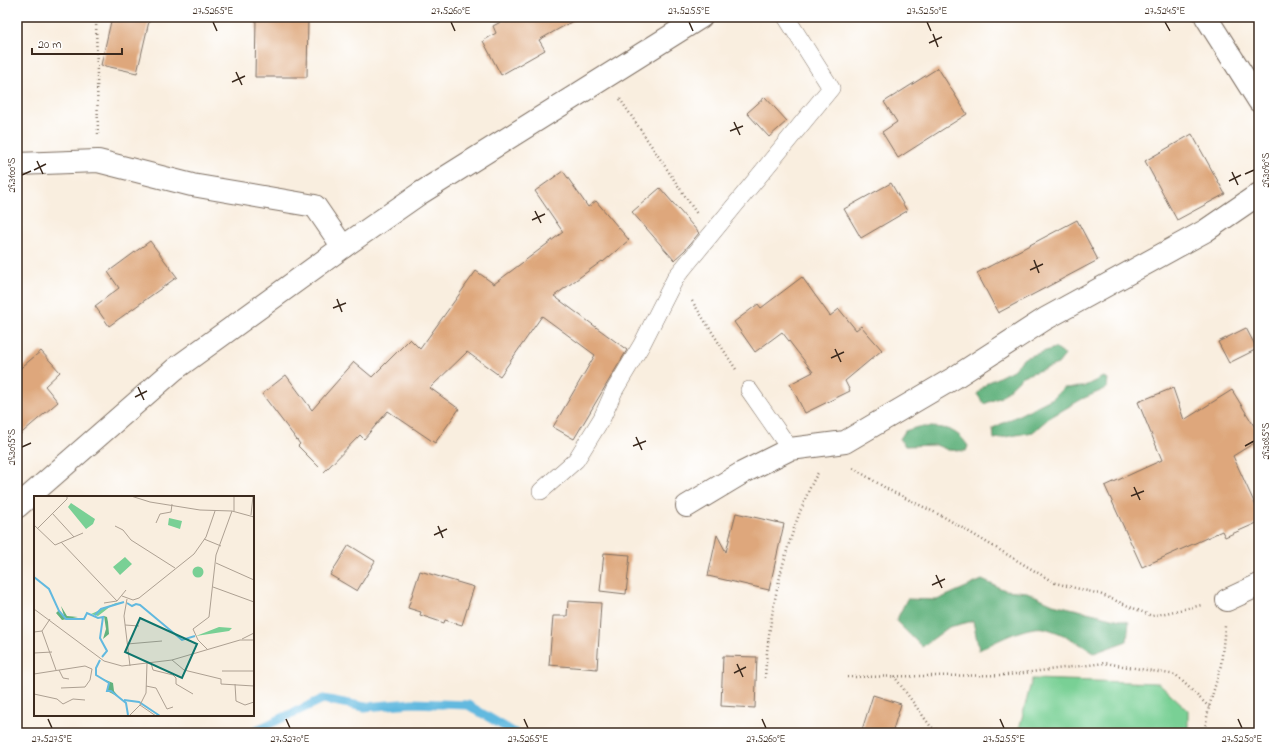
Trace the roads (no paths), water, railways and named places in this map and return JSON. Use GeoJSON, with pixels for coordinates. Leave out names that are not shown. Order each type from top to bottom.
{"type":"FeatureCollection","features":[{"type":"Feature","properties":{"kind":"street"},"geometry":{"type":"LineString","coordinates":[[1206,17],[1259,101]]}},
{"type":"Feature","properties":{"kind":"street"},"geometry":{"type":"LineString","coordinates":[[17,507],[175,369],[343,247],[419,194],[609,75],[696,18]]}},
{"type":"Feature","properties":{"kind":"street"},"geometry":{"type":"LineString","coordinates":[[17,164],[98,161],[192,185],[316,206],[343,247]]}},
{"type":"Feature","properties":{"kind":"street"},"geometry":{"type":"LineString","coordinates":[[687,506],[742,473],[790,449],[845,442],[954,378],[1045,319],[1205,231],[1259,194]]}},
{"type":"Feature","properties":{"kind":"street"},"geometry":{"type":"LineString","coordinates":[[1227,600],[1259,585]]}},
{"type":"Feature","properties":{"kind":"lane"},"geometry":{"type":"LineString","coordinates":[[541,491],[576,460],[602,418],[614,391],[642,344],[676,277],[831,88],[786,17]]}},
{"type":"Feature","properties":{"kind":"lane"},"geometry":{"type":"LineString","coordinates":[[749,390],[790,449]]}},
{"type":"Feature","properties":{"kind":"waterway"},"geometry":{"type":"LineString","coordinates":[[250,733],[323,699],[365,707],[412,703],[468,705],[515,733]]}}]}
